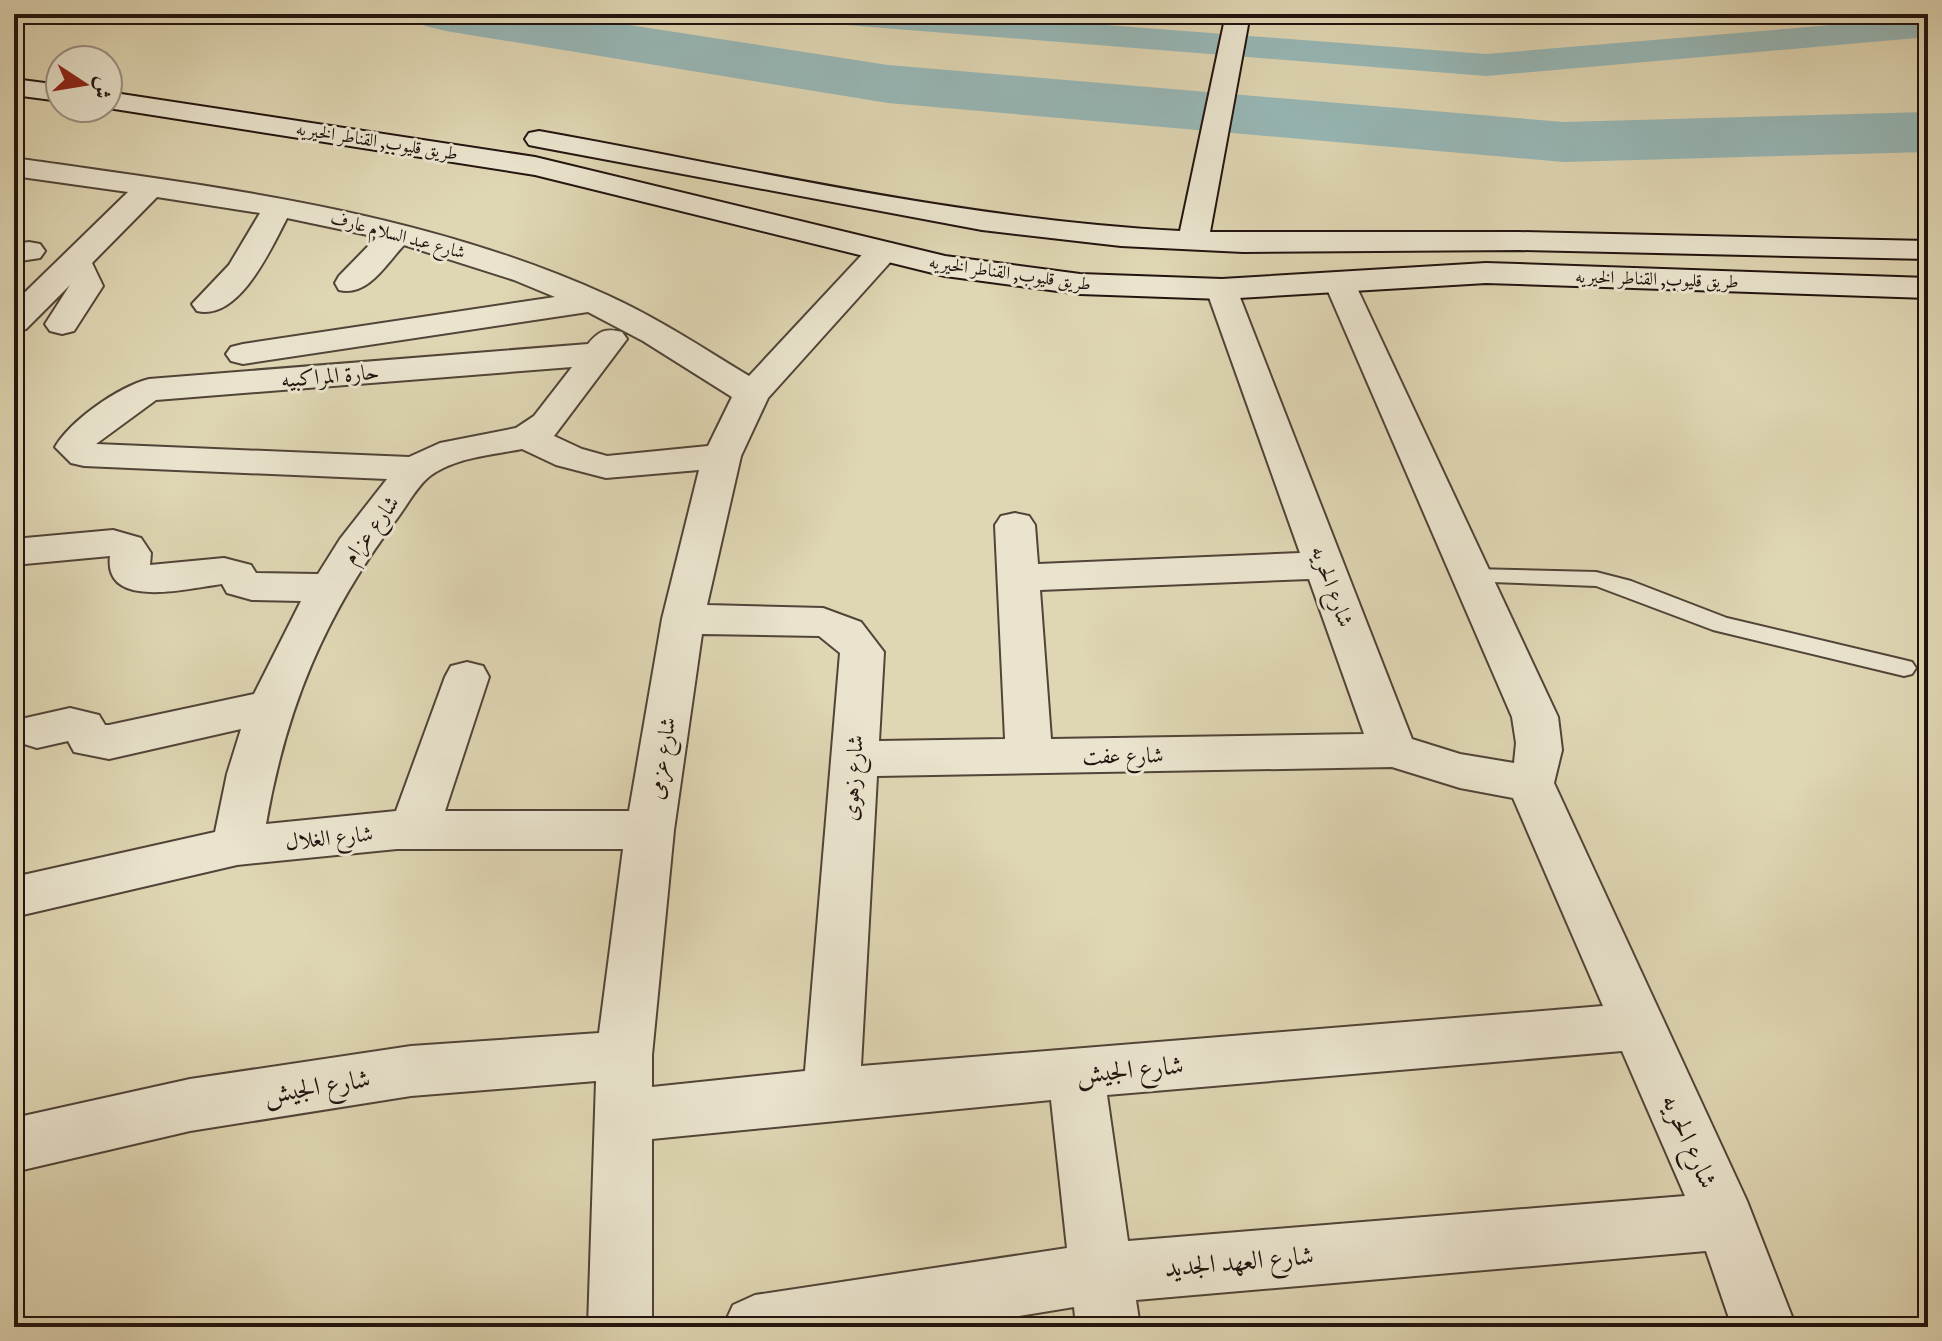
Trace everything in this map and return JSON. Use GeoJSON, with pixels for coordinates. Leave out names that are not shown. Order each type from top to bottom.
{"type":"FeatureCollection","features":[{"type":"Feature","properties":{"kind":"street"},"geometry":{"type":"LineString","coordinates":[[1193,241],[1238,14]]}},
{"type":"Feature","properties":{"kind":"street"},"geometry":{"type":"LineString","coordinates":[[14,67],[44,70]]}},
{"type":"Feature","properties":{"kind":"street","name":"طريق قليوب, القناطر الخيريه"},"geometry":{"type":"LineString","coordinates":[[124,79],[565,143],[982,221],[1121,237],[1193,241],[1519,241],[1928,250]]}},
{"type":"Feature","properties":{"kind":"street"},"geometry":{"type":"LineString","coordinates":[[14,87],[44,91]]}},
{"type":"Feature","properties":{"kind":"street","name":"طريق قليوب, القناطر الخيريه"},"geometry":{"type":"LineString","coordinates":[[124,102],[535,166],[945,266],[1080,284],[1222,289],[1511,274],[1928,288]]}},
{"type":"Feature","properties":{"kind":"street","name":"شارع عبد السلام عارف"},"geometry":{"type":"LineString","coordinates":[[14,167],[279,206],[399,232],[484,259],[610,309],[752,394]]}},
{"type":"Feature","properties":{"kind":"street"},"geometry":{"type":"LineString","coordinates":[[14,322],[150,187]]}},
{"type":"Feature","properties":{"kind":"street"},"geometry":{"type":"LineString","coordinates":[[209,304],[228,291],[238,278],[279,206]]}},
{"type":"Feature","properties":{"kind":"street"},"geometry":{"type":"LineString","coordinates":[[351,283],[399,232]]}},
{"type":"Feature","properties":{"kind":"street","name":"شارع عزمى"},"geometry":{"type":"LineString","coordinates":[[620,1327],[624,1055],[650,830],[683,619],[722,456],[752,394],[883,251]]}},
{"type":"Feature","properties":{"kind":"street"},"geometry":{"type":"LineString","coordinates":[[62,324],[87,286],[76,263]]}},
{"type":"Feature","properties":{"kind":"street"},"geometry":{"type":"LineString","coordinates":[[1340,282],[1535,717],[1541,740],[1539,763],[1530,783],[1460,771],[1393,750]]}},
{"type":"Feature","properties":{"kind":"street","name":"شارع الحريه"},"geometry":{"type":"LineString","coordinates":[[1222,289],[1393,750]]}},
{"type":"Feature","properties":{"kind":"street"},"geometry":{"type":"LineString","coordinates":[[243,354],[610,309],[598,354],[547,424],[527,437]]}},
{"type":"Feature","properties":{"kind":"street","name":"حارة المراكبيه"},"geometry":{"type":"LineString","coordinates":[[415,469],[84,455],[74,447],[78,440],[135,396],[149,390],[598,354]]}},
{"type":"Feature","properties":{"kind":"street"},"geometry":{"type":"LineString","coordinates":[[527,437],[569,457],[606,467],[722,456]]}},
{"type":"Feature","properties":{"kind":"street","name":"شارع عزام"},"geometry":{"type":"LineString","coordinates":[[237,846],[251,774],[271,706],[309,622],[354,548],[415,469],[453,451],[527,437]]}},
{"type":"Feature","properties":{"kind":"street"},"geometry":{"type":"LineString","coordinates":[[1015,525],[1029,756]]}},
{"type":"Feature","properties":{"kind":"street"},"geometry":{"type":"LineString","coordinates":[[14,552],[113,543],[127,547],[131,553],[129,571],[139,579],[224,571],[236,574],[242,583],[252,586],[328,588]]}},
{"type":"Feature","properties":{"kind":"street"},"geometry":{"type":"LineString","coordinates":[[1017,578],[1325,565]]}},
{"type":"Feature","properties":{"kind":"street","name":"شارع زهوى"},"geometry":{"type":"LineString","coordinates":[[683,619],[823,622],[841,628],[854,639],[862,652],[831,1094]]}},
{"type":"Feature","properties":{"kind":"street"},"geometry":{"type":"LineString","coordinates":[[414,830],[467,677]]}},
{"type":"Feature","properties":{"kind":"street"},"geometry":{"type":"LineString","coordinates":[[37,731],[70,724],[83,727],[90,740],[109,742],[271,706]]}},
{"type":"Feature","properties":{"kind":"street","name":"شارع عفت"},"geometry":{"type":"LineString","coordinates":[[853,759],[1393,750]]}},
{"type":"Feature","properties":{"kind":"street","name":"شارع الحريه"},"geometry":{"type":"LineString","coordinates":[[1530,783],[1726,1221],[1764,1327]]}},
{"type":"Feature","properties":{"kind":"street","name":"شارع الغلال"},"geometry":{"type":"LineString","coordinates":[[14,897],[237,846],[414,830],[650,830]]}},
{"type":"Feature","properties":{"kind":"street","name":"شارع الجيش"},"geometry":{"type":"LineString","coordinates":[[622,1116],[831,1094],[1639,1026]]}},
{"type":"Feature","properties":{"kind":"street","name":"شارع الجيش"},"geometry":{"type":"LineString","coordinates":[[14,1145],[190,1105],[411,1071],[624,1055]]}},
{"type":"Feature","properties":{"kind":"street"},"geometry":{"type":"LineString","coordinates":[[1076,1073],[1105,1300]]}},
{"type":"Feature","properties":{"kind":"street","name":"شارع العهد الجديد"},"geometry":{"type":"LineString","coordinates":[[755,1327],[1105,1300],[1726,1221]]}},
{"type":"Feature","properties":{"kind":"lane"},"geometry":{"type":"LineString","coordinates":[[1472,576],[1596,579],[1623,586],[1721,624],[1904,668]]}},
{"type":"Feature","properties":{"kind":"water"},"geometry":{"type":"Polygon","coordinates":[[[14,14],[154,14],[14,25],[14,14]]]}},
{"type":"Feature","properties":{"kind":"waterway"},"geometry":{"type":"LineString","coordinates":[[446,14],[888,84],[1564,142],[1928,132]]}},
{"type":"Feature","properties":{"kind":"waterway"},"geometry":{"type":"LineString","coordinates":[[833,14],[1486,65],[1928,27]]}}]}
